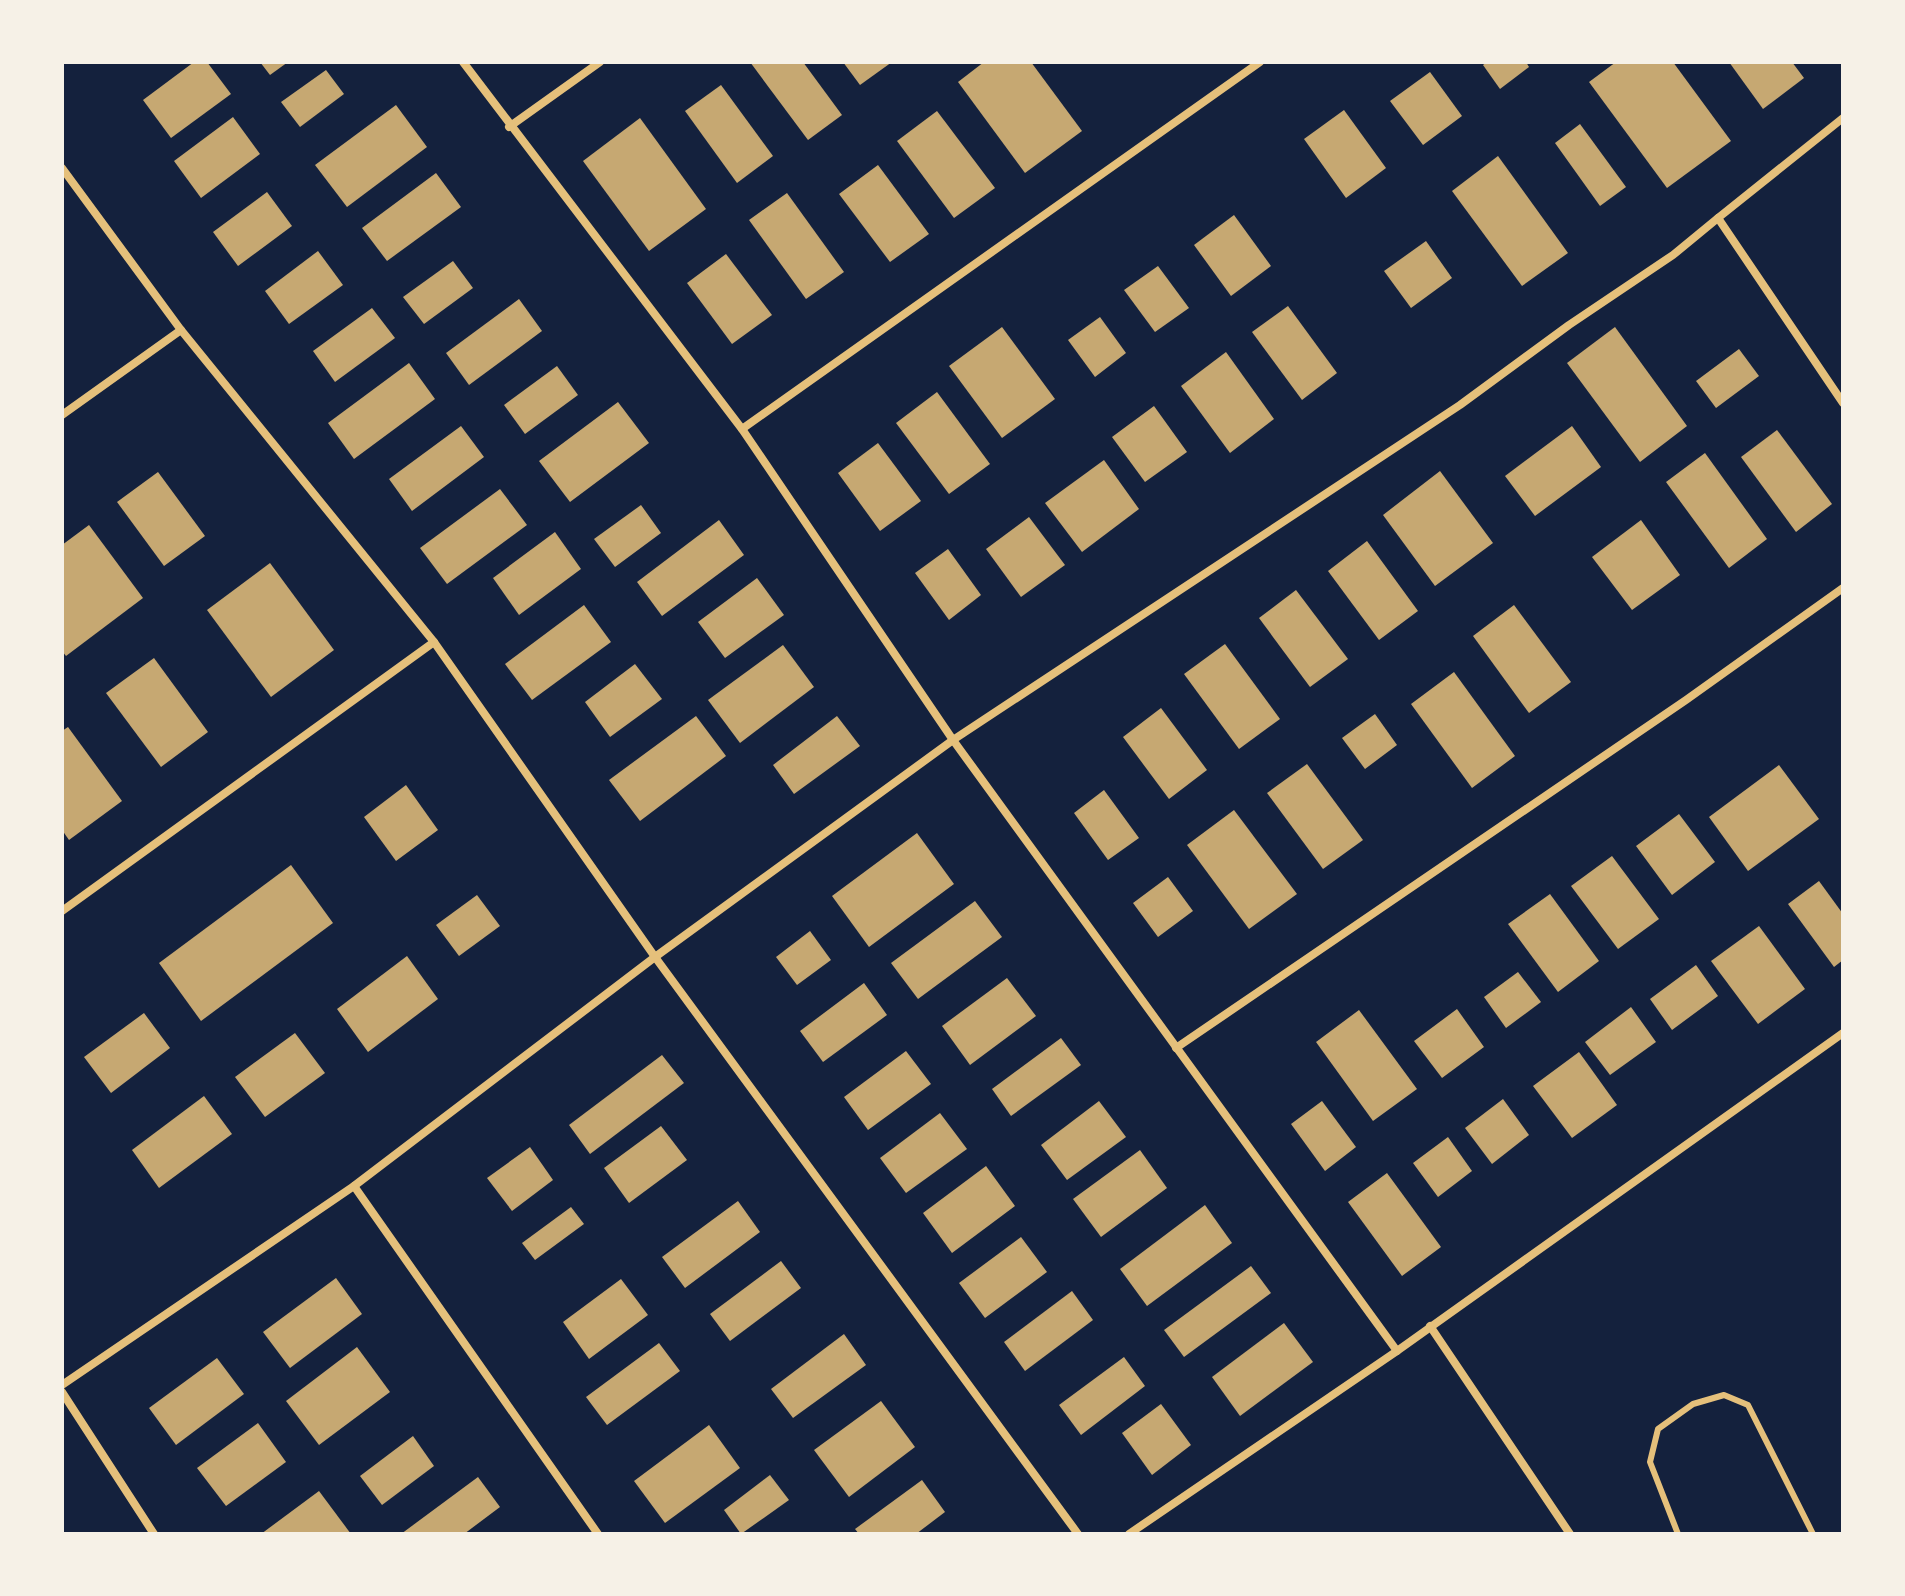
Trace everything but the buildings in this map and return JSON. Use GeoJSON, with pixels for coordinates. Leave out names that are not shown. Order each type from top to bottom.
{"type":"FeatureCollection","features":[{"type":"Feature","properties":{"kind":"street"},"geometry":{"type":"LineString","coordinates":[[463,62],[509,127],[742,429],[953,740],[1397,1351]]}},
{"type":"Feature","properties":{"kind":"street"},"geometry":{"type":"LineString","coordinates":[[509,127],[600,62]]}},
{"type":"Feature","properties":{"kind":"street"},"geometry":{"type":"LineString","coordinates":[[742,429],[1260,62]]}},
{"type":"Feature","properties":{"kind":"street"},"geometry":{"type":"LineString","coordinates":[[62,1385],[354,1186],[655,957],[953,740],[1460,405],[1569,325],[1673,255],[1843,118]]}},
{"type":"Feature","properties":{"kind":"street"},"geometry":{"type":"LineString","coordinates":[[62,168],[181,330],[434,642],[655,957],[1078,1534]]}},
{"type":"Feature","properties":{"kind":"street"},"geometry":{"type":"LineString","coordinates":[[1718,218],[1843,403]]}},
{"type":"Feature","properties":{"kind":"street"},"geometry":{"type":"LineString","coordinates":[[62,415],[181,330]]}},
{"type":"Feature","properties":{"kind":"street"},"geometry":{"type":"LineString","coordinates":[[1176,1048],[1660,718],[1843,588]]}},
{"type":"Feature","properties":{"kind":"street"},"geometry":{"type":"LineString","coordinates":[[62,911],[434,642]]}},
{"type":"Feature","properties":{"kind":"street"},"geometry":{"type":"LineString","coordinates":[[1129,1534],[1397,1351],[1843,1033]]}},
{"type":"Feature","properties":{"kind":"street"},"geometry":{"type":"LineString","coordinates":[[354,1186],[598,1534]]}},
{"type":"Feature","properties":{"kind":"street"},"geometry":{"type":"LineString","coordinates":[[1430,1326],[1570,1534]]}},
{"type":"Feature","properties":{"kind":"street"},"geometry":{"type":"LineString","coordinates":[[62,1392],[154,1534]]}},
{"type":"Feature","properties":{"kind":"lane"},"geometry":{"type":"LineString","coordinates":[[1678,1534],[1650,1462],[1658,1429],[1693,1404],[1724,1395],[1748,1405],[1813,1534]]}}]}
